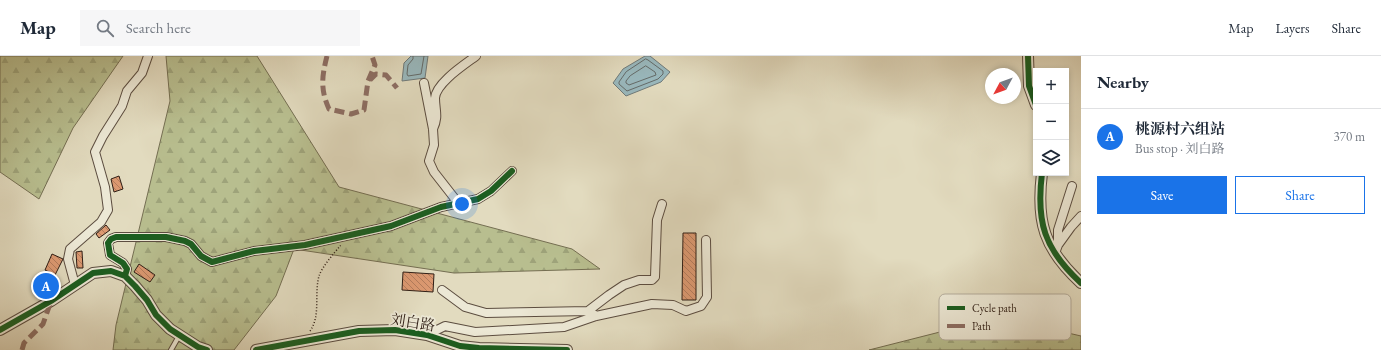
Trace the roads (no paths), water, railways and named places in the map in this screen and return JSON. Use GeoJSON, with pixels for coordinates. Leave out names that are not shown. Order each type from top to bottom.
{"type":"FeatureCollection","features":[{"type":"Feature","properties":{"kind":"street"},"geometry":{"type":"LineString","coordinates":[[75,285],[68,259],[70,249],[101,222],[108,210],[106,193],[95,152],[122,106],[127,91],[142,73],[148,56]]}},
{"type":"Feature","properties":{"kind":"street"},"geometry":{"type":"LineString","coordinates":[[433,129],[437,121],[435,96],[439,88],[445,81],[476,56]]}},
{"type":"Feature","properties":{"kind":"street"},"geometry":{"type":"LineString","coordinates":[[1028,56],[1029,86],[1036,104]]}},
{"type":"Feature","properties":{"kind":"street"},"geometry":{"type":"LineString","coordinates":[[424,83],[433,129],[434,145],[429,161],[434,172],[459,204]]}},
{"type":"Feature","properties":{"kind":"street"},"geometry":{"type":"LineString","coordinates":[[125,276],[126,269],[123,263],[110,255],[108,243],[111,239],[116,237],[166,237],[186,241],[191,244],[201,256],[212,262],[254,251],[305,245],[391,226],[441,206],[459,204],[478,199],[491,191],[512,171]]}},
{"type":"Feature","properties":{"kind":"street"},"geometry":{"type":"LineString","coordinates":[[1042,176],[1040,193],[1041,215],[1045,235],[1081,283]]}},
{"type":"Feature","properties":{"kind":"street"},"geometry":{"type":"LineString","coordinates":[[1056,249],[1058,230],[1072,186]]}},
{"type":"Feature","properties":{"kind":"street"},"geometry":{"type":"LineString","coordinates":[[588,311],[609,294],[624,285],[639,280],[652,280],[655,277],[657,220],[662,204]]}},
{"type":"Feature","properties":{"kind":"street"},"geometry":{"type":"LineString","coordinates":[[1056,249],[1071,227],[1081,216]]}},
{"type":"Feature","properties":{"kind":"street"},"geometry":{"type":"LineString","coordinates":[[427,335],[445,326],[475,332],[564,327],[596,316],[652,304],[673,306],[686,311],[701,306],[707,296],[706,240]]}},
{"type":"Feature","properties":{"kind":"street"},"geometry":{"type":"LineString","coordinates":[[0,330],[51,301],[93,273],[111,271],[125,276],[147,300],[156,315],[170,329],[198,347],[207,350]]}},
{"type":"Feature","properties":{"kind":"street"},"geometry":{"type":"LineString","coordinates":[[442,290],[465,307],[486,313],[588,311],[596,316]]}},
{"type":"Feature","properties":{"kind":"street","name":"刘白路"},"geometry":{"type":"LineString","coordinates":[[256,350],[318,340],[332,335],[359,331],[395,330],[427,335],[460,346],[479,348],[567,350]]}},
{"type":"Feature","properties":{"kind":"lane"},"geometry":{"type":"LineString","coordinates":[[172,350],[179,335]]}},
{"type":"Feature","properties":{"kind":"water"},"geometry":{"type":"Polygon","coordinates":[[[411,56],[428,56],[425,78],[402,81],[404,63],[411,56]]]}},
{"type":"Feature","properties":{"kind":"water"},"geometry":{"type":"Polygon","coordinates":[[[645,56],[650,56],[670,72],[661,82],[626,96],[613,83],[623,69],[645,56]]]}},
{"type":"Feature","properties":{"kind":"place","name":"桃源村六组站"},"geometry":{"type":"Point","coordinates":[46,286]}}]}
